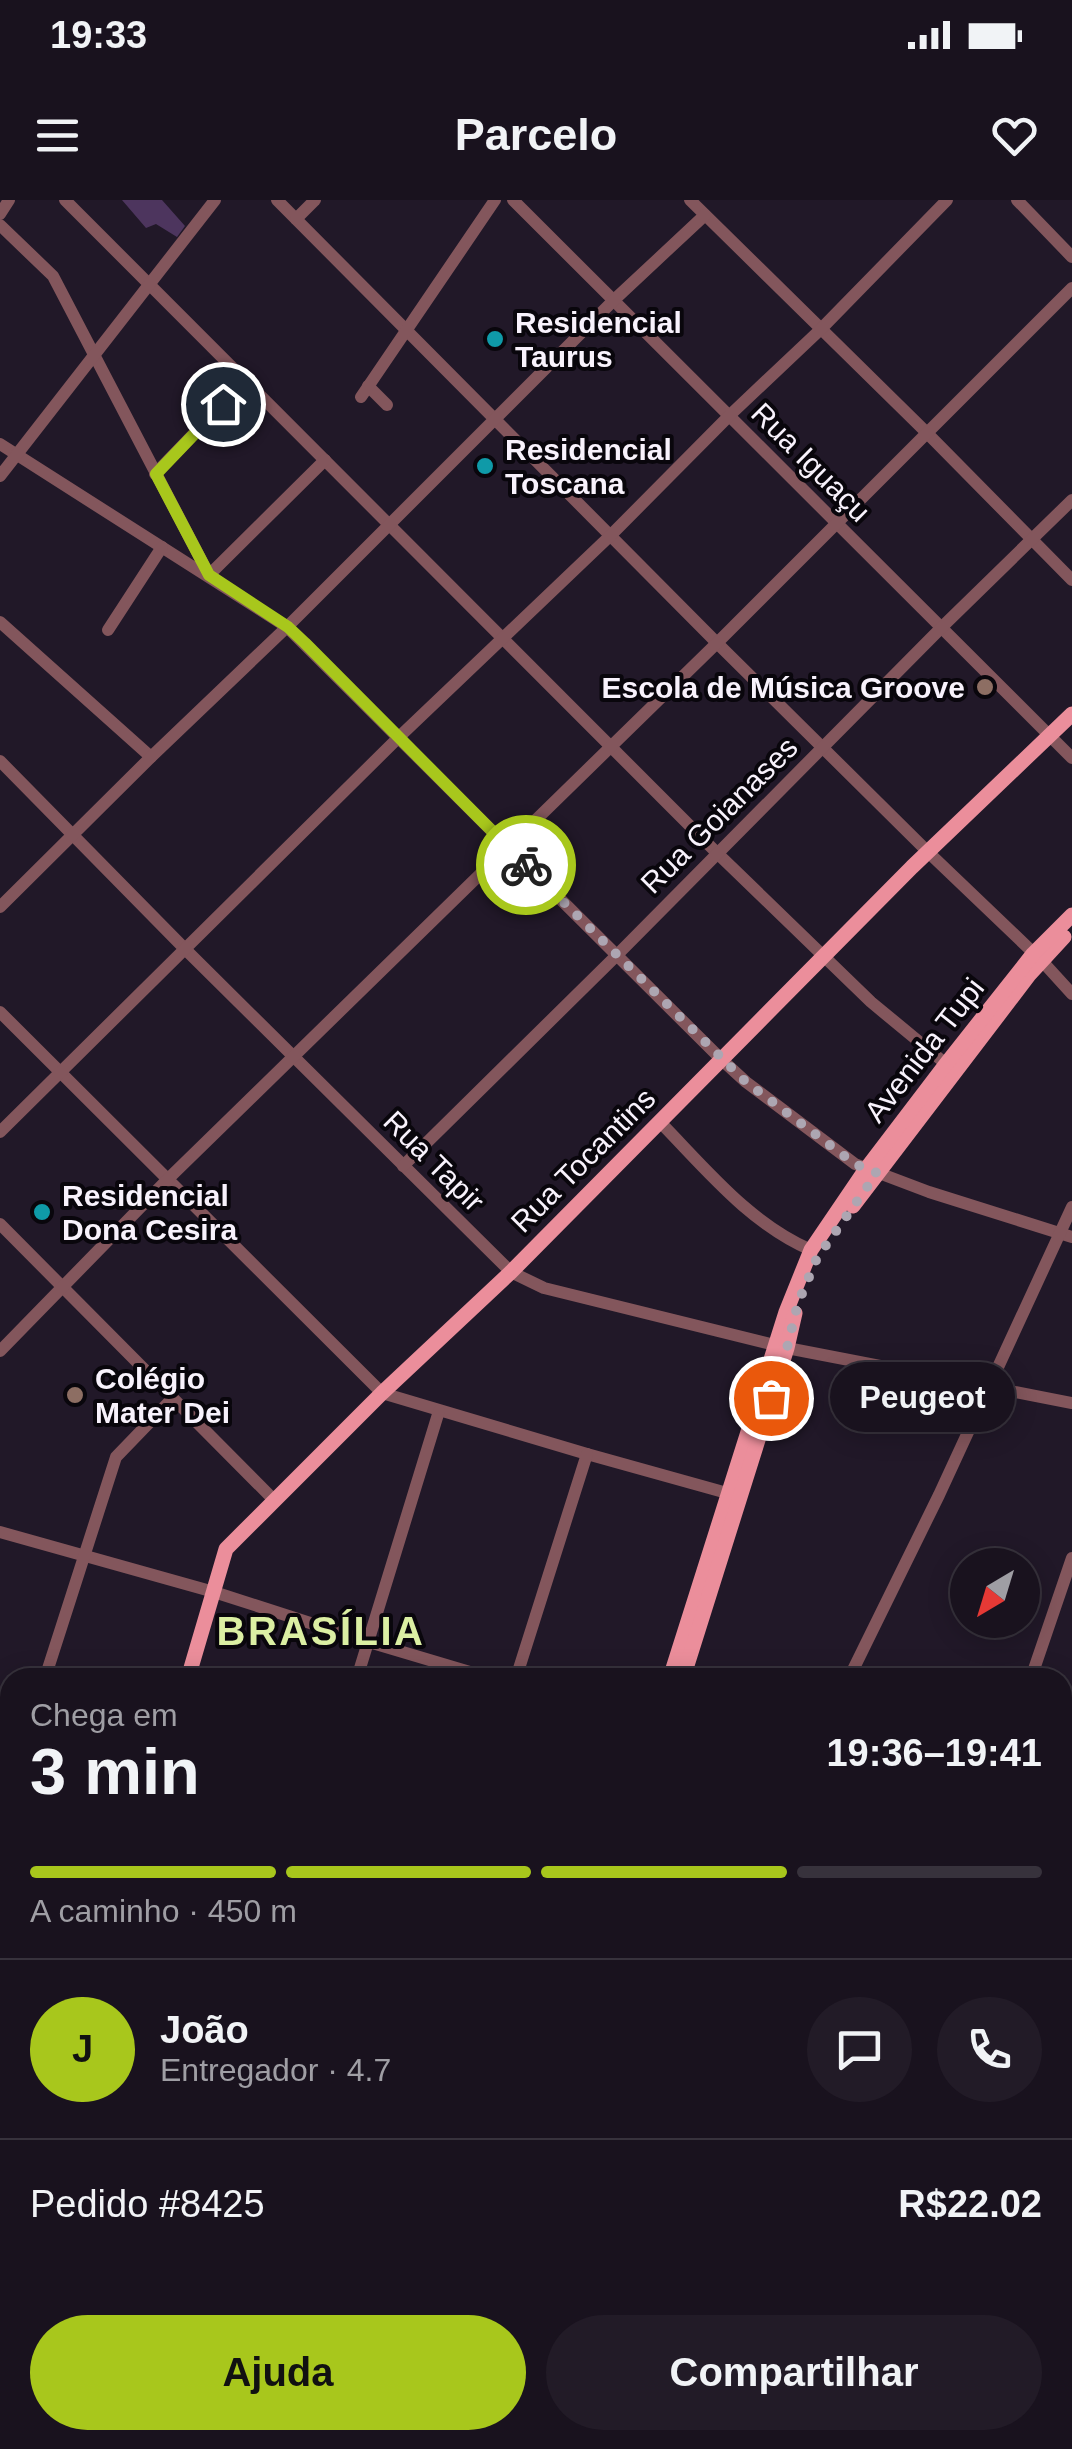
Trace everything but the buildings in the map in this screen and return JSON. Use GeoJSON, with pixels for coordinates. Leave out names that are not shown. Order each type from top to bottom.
{"type":"FeatureCollection","features":[{"type":"Feature","properties":{"kind":"main road","name":"Rua Tocantins"},"geometry":{"type":"LineString","coordinates":[[191,1668],[226,1549],[511,1272],[928,852],[1072,714]]}},
{"type":"Feature","properties":{"kind":"main road","name":"Avenida Tupi"},"geometry":{"type":"LineString","coordinates":[[673,1668],[727,1493],[817,1258],[946,1064],[1072,916]]}},
{"type":"Feature","properties":{"kind":"main road","name":"Avenida Tupi"},"geometry":{"type":"LineString","coordinates":[[686,1668],[782,1346],[794,1287],[811,1250],[1038,957],[1072,930]]}},
{"type":"Feature","properties":{"kind":"street"},"geometry":{"type":"LineString","coordinates":[[0,214],[9,200]]}},
{"type":"Feature","properties":{"kind":"street"},"geometry":{"type":"LineString","coordinates":[[64,200],[716,852],[872,1002],[946,1064]]}},
{"type":"Feature","properties":{"kind":"street"},"geometry":{"type":"LineString","coordinates":[[0,476],[216,200]]}},
{"type":"Feature","properties":{"kind":"street"},"geometry":{"type":"LineString","coordinates":[[277,200],[1072,994]]}},
{"type":"Feature","properties":{"kind":"street"},"geometry":{"type":"LineString","coordinates":[[296,219],[315,200]]}},
{"type":"Feature","properties":{"kind":"street"},"geometry":{"type":"LineString","coordinates":[[387,405],[364,392],[495,200]]}},
{"type":"Feature","properties":{"kind":"street","name":"Rua Iguaçu"},"geometry":{"type":"LineString","coordinates":[[513,200],[1072,758]]}},
{"type":"Feature","properties":{"kind":"street"},"geometry":{"type":"LineString","coordinates":[[690,200],[1072,580]]}},
{"type":"Feature","properties":{"kind":"street"},"geometry":{"type":"LineString","coordinates":[[0,1132],[398,738],[821,329],[947,200]]}},
{"type":"Feature","properties":{"kind":"street"},"geometry":{"type":"LineString","coordinates":[[1016,200],[1072,257]]}},
{"type":"Feature","properties":{"kind":"street"},"geometry":{"type":"LineString","coordinates":[[2,899],[73,836],[288,627],[614,300],[705,215]]}},
{"type":"Feature","properties":{"kind":"street"},"geometry":{"type":"LineString","coordinates":[[0,225],[53,276],[209,575]]}},
{"type":"Feature","properties":{"kind":"street"},"geometry":{"type":"LineString","coordinates":[[0,1351],[168,1179],[717,643],[1072,288]]}},
{"type":"Feature","properties":{"kind":"street"},"geometry":{"type":"LineString","coordinates":[[156,474],[246,380]]}},
{"type":"Feature","properties":{"kind":"street"},"geometry":{"type":"LineString","coordinates":[[0,444],[288,627],[722,1060],[855,1164],[1066,1236]]}},
{"type":"Feature","properties":{"kind":"street"},"geometry":{"type":"LineString","coordinates":[[209,575],[325,460]]}},
{"type":"Feature","properties":{"kind":"street","name":"Rua Goianases"},"geometry":{"type":"LineString","coordinates":[[403,1166],[1072,500]]}},
{"type":"Feature","properties":{"kind":"street"},"geometry":{"type":"LineString","coordinates":[[108,630],[162,547]]}},
{"type":"Feature","properties":{"kind":"street"},"geometry":{"type":"LineString","coordinates":[[0,622],[151,757]]}},
{"type":"Feature","properties":{"kind":"street","name":"Rua Tapir"},"geometry":{"type":"LineString","coordinates":[[0,761],[511,1272],[544,1288],[782,1346],[1072,1403]]}},
{"type":"Feature","properties":{"kind":"street"},"geometry":{"type":"LineString","coordinates":[[0,1012],[382,1394],[727,1493]]}},
{"type":"Feature","properties":{"kind":"street"},"geometry":{"type":"LineString","coordinates":[[659,1122],[751,1214],[790,1241],[811,1250]]}},
{"type":"Feature","properties":{"kind":"street"},"geometry":{"type":"LineString","coordinates":[[854,1668],[988,1386],[1066,1236],[1072,1207]]}},
{"type":"Feature","properties":{"kind":"street"},"geometry":{"type":"LineString","coordinates":[[0,1224],[274,1500]]}},
{"type":"Feature","properties":{"kind":"street"},"geometry":{"type":"LineString","coordinates":[[48,1668],[116,1456],[172,1399]]}},
{"type":"Feature","properties":{"kind":"street"},"geometry":{"type":"LineString","coordinates":[[361,1668],[439,1411]]}},
{"type":"Feature","properties":{"kind":"street"},"geometry":{"type":"LineString","coordinates":[[519,1668],[587,1454]]}},
{"type":"Feature","properties":{"kind":"street"},"geometry":{"type":"LineString","coordinates":[[0,1532],[214,1592],[456,1668]]}},
{"type":"Feature","properties":{"kind":"street"},"geometry":{"type":"LineString","coordinates":[[1034,1668],[1072,1558]]}},
{"type":"Feature","properties":{"kind":"shaded area"},"geometry":{"type":"Polygon","coordinates":[[[122,200],[162,200],[185,226],[177,237],[156,224],[146,228],[122,200]]]}},
{"type":"Feature","properties":{"kind":"way so far"},"geometry":{"type":"LineString","coordinates":[[526,865],[746,1082],[855,1164],[877,1173],[817,1258],[798,1303],[771,1398]]}},
{"type":"Feature","properties":{"kind":"place","name":"Residencial Taurus"},"geometry":{"type":"Point","coordinates":[495,339]}},
{"type":"Feature","properties":{"kind":"place","name":"Residencial Toscana"},"geometry":{"type":"Point","coordinates":[485,466]}},
{"type":"Feature","properties":{"kind":"place","name":"Escola de Música Groove"},"geometry":{"type":"Point","coordinates":[985,687]}},
{"type":"Feature","properties":{"kind":"place","name":"Residencial Dona Cesira"},"geometry":{"type":"Point","coordinates":[42,1212]}},
{"type":"Feature","properties":{"kind":"place","name":"Colégio Mater Dei"},"geometry":{"type":"Point","coordinates":[75,1395]}},
{"type":"Feature","properties":{"kind":"place","name":"Peugeot"},"geometry":{"type":"Point","coordinates":[771,1398]}},
{"type":"Feature","properties":{"kind":"district","name":"BRASÍLIA"},"geometry":{"type":"Point","coordinates":[321,1631]}},
{"type":"Feature","properties":{"kind":"route"},"geometry":{"type":"LineString","coordinates":[[223,404],[156,474],[209,575],[288,627],[526,865]]}}]}
